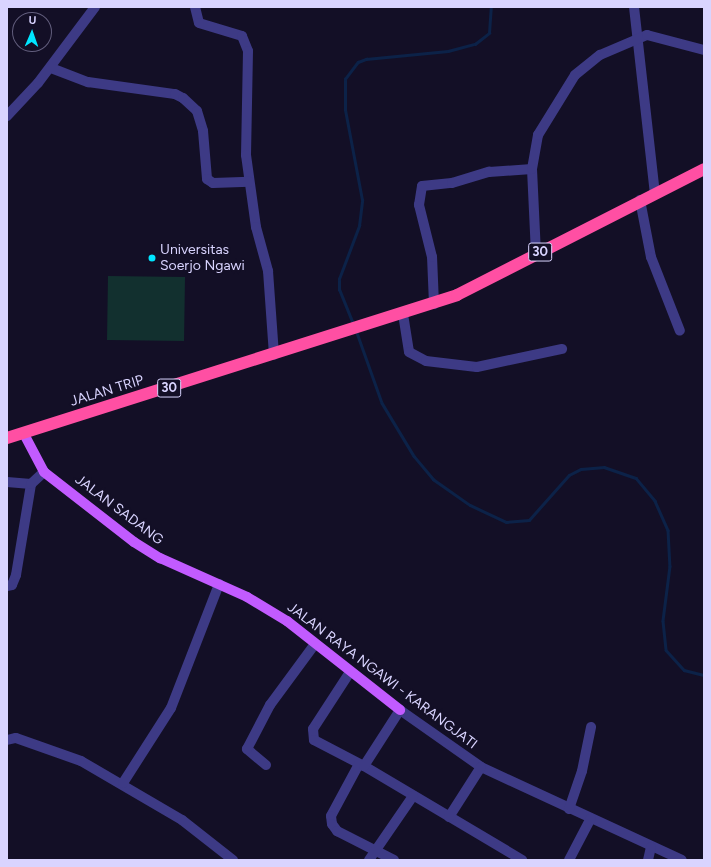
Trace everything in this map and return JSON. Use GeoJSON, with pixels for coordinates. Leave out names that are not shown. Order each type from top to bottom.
{"type":"FeatureCollection","features":[{"type":"Feature","properties":{"kind":"highway","name":"30"},"geometry":{"type":"LineString","coordinates":[[402,314],[434,304],[481,283],[640,200],[704,169]]}},
{"type":"Feature","properties":{"kind":"highway","name":"JALAN TRIP"},"geometry":{"type":"LineString","coordinates":[[7,438],[24,434],[402,314]]}},
{"type":"Feature","properties":{"kind":"main road","name":"JALAN SADANG"},"geometry":{"type":"LineString","coordinates":[[24,434],[44,472],[134,542],[160,558],[219,584]]}},
{"type":"Feature","properties":{"kind":"main road","name":"JALAN RAYA NGAWI - KARANGJATI"},"geometry":{"type":"LineString","coordinates":[[219,584],[287,621],[400,710]]}},
{"type":"Feature","properties":{"kind":"street"},"geometry":{"type":"LineString","coordinates":[[7,116],[51,68],[95,7]]}},
{"type":"Feature","properties":{"kind":"street"},"geometry":{"type":"LineString","coordinates":[[195,7],[198,23],[224,29],[242,36],[246,43],[245,123],[249,182],[256,227],[266,257],[274,355]]}},
{"type":"Feature","properties":{"kind":"street"},"geometry":{"type":"LineString","coordinates":[[634,7],[655,193]]}},
{"type":"Feature","properties":{"kind":"street"},"geometry":{"type":"LineString","coordinates":[[536,254],[532,169],[538,135],[575,74],[600,55],[637,40],[655,36],[704,50]]}},
{"type":"Feature","properties":{"kind":"street"},"geometry":{"type":"LineString","coordinates":[[51,68],[88,82],[175,94],[183,98],[197,111],[203,131],[207,179],[213,183],[249,182]]}},
{"type":"Feature","properties":{"kind":"street"},"geometry":{"type":"LineString","coordinates":[[434,304],[432,257],[419,205],[422,186],[452,183],[489,172],[532,169]]}},
{"type":"Feature","properties":{"kind":"street"},"geometry":{"type":"LineString","coordinates":[[640,200],[651,257],[680,331]]}},
{"type":"Feature","properties":{"kind":"street"},"geometry":{"type":"LineString","coordinates":[[402,314],[409,352],[426,361],[477,367],[562,349]]}},
{"type":"Feature","properties":{"kind":"street"},"geometry":{"type":"LineString","coordinates":[[7,586],[12,585],[16,575],[31,484],[44,472]]}},
{"type":"Feature","properties":{"kind":"street"},"geometry":{"type":"LineString","coordinates":[[7,482],[31,484]]}},
{"type":"Feature","properties":{"kind":"street"},"geometry":{"type":"LineString","coordinates":[[122,783],[171,708],[219,584]]}},
{"type":"Feature","properties":{"kind":"street"},"geometry":{"type":"LineString","coordinates":[[266,765],[247,749],[270,705],[315,644]]}},
{"type":"Feature","properties":{"kind":"street"},"geometry":{"type":"LineString","coordinates":[[350,672],[312,733],[317,743],[362,765],[449,816],[517,859]]}},
{"type":"Feature","properties":{"kind":"street"},"geometry":{"type":"LineString","coordinates":[[394,860],[337,831],[332,824],[331,816],[362,765],[400,710]]}},
{"type":"Feature","properties":{"kind":"street","name":"JALAN RAYA NGAWI - KARANGJATI"},"geometry":{"type":"LineString","coordinates":[[400,710],[481,766],[569,809],[682,860]]}},
{"type":"Feature","properties":{"kind":"street"},"geometry":{"type":"LineString","coordinates":[[569,809],[582,771],[591,727]]}},
{"type":"Feature","properties":{"kind":"street"},"geometry":{"type":"LineString","coordinates":[[7,740],[16,738],[81,761],[122,783],[182,820],[233,860]]}},
{"type":"Feature","properties":{"kind":"street"},"geometry":{"type":"LineString","coordinates":[[449,816],[481,766]]}},
{"type":"Feature","properties":{"kind":"street"},"geometry":{"type":"LineString","coordinates":[[369,860],[413,796]]}},
{"type":"Feature","properties":{"kind":"street"},"geometry":{"type":"LineString","coordinates":[[569,860],[591,818]]}},
{"type":"Feature","properties":{"kind":"street"},"geometry":{"type":"LineString","coordinates":[[648,860],[651,847]]}},
{"type":"Feature","properties":{"kind":"green space"},"geometry":{"type":"Polygon","coordinates":[[[108,276],[185,277],[184,341],[107,340],[108,276]]]}},
{"type":"Feature","properties":{"kind":"waterway"},"geometry":{"type":"LineString","coordinates":[[353,324],[339,290],[339,279],[359,226],[362,200],[345,110],[345,79],[358,62],[366,59],[448,51],[475,44],[489,33],[491,7]]}},
{"type":"Feature","properties":{"kind":"waterway"},"geometry":{"type":"LineString","coordinates":[[356,330],[382,403],[414,456],[433,479],[470,505],[506,522],[529,520],[569,475],[581,469],[604,467],[636,478],[655,501],[668,530],[670,566],[663,621],[666,650],[684,670],[704,675]]}},
{"type":"Feature","properties":{"kind":"place","name":"Universitas Soerjo Ngawi"},"geometry":{"type":"Point","coordinates":[152,258]}}]}
